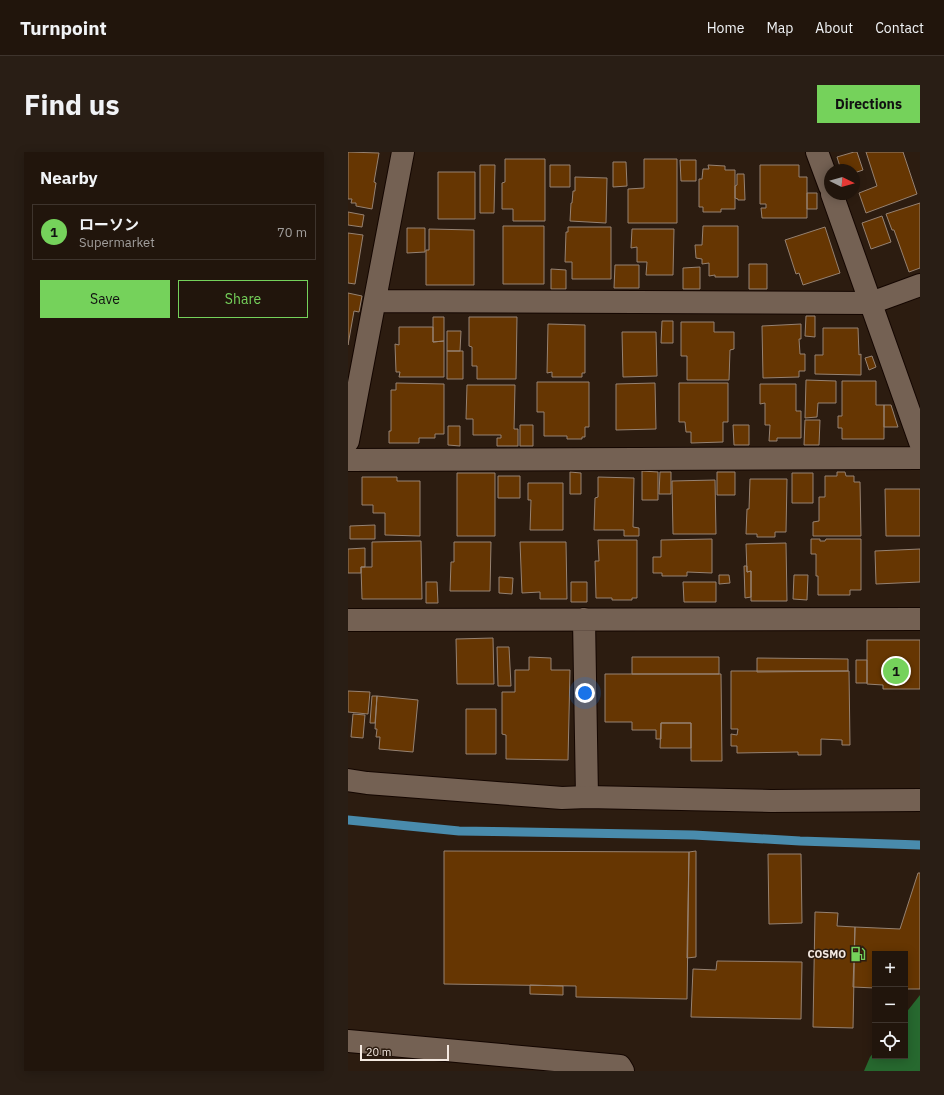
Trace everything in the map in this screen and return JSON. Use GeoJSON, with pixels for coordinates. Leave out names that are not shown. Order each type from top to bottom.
{"type":"FeatureCollection","features":[{"type":"Feature","properties":{"kind":"street"},"geometry":{"type":"LineString","coordinates":[[348,441],[403,152]]}},
{"type":"Feature","properties":{"kind":"street"},"geometry":{"type":"LineString","coordinates":[[818,152],[824,170]]}},
{"type":"Feature","properties":{"kind":"street"},"geometry":{"type":"LineString","coordinates":[[834,200],[920,442]]}},
{"type":"Feature","properties":{"kind":"street"},"geometry":{"type":"LineString","coordinates":[[375,301],[871,303],[920,285]]}},
{"type":"Feature","properties":{"kind":"street"},"geometry":{"type":"LineString","coordinates":[[348,460],[920,458]]}},
{"type":"Feature","properties":{"kind":"street"},"geometry":{"type":"LineString","coordinates":[[584,619],[587,797]]}},
{"type":"Feature","properties":{"kind":"street"},"geometry":{"type":"LineString","coordinates":[[348,620],[920,619]]}},
{"type":"Feature","properties":{"kind":"street"},"geometry":{"type":"LineString","coordinates":[[348,780],[367,783],[562,798],[587,797],[771,801],[920,800]]}},
{"type":"Feature","properties":{"kind":"street"},"geometry":{"type":"LineString","coordinates":[[348,1041],[620,1066],[623,1071]]}},
{"type":"Feature","properties":{"kind":"green space"},"geometry":{"type":"Polygon","coordinates":[[[920,995],[920,1071],[864,1071],[872,1055],[872,1059],[908,1059],[908,1010],[920,995]]]}},
{"type":"Feature","properties":{"kind":"building"},"geometry":{"type":"Polygon","coordinates":[[[348,152],[379,153],[374,182],[376,183],[372,209],[356,206],[356,203],[351,203],[352,199],[348,199],[348,152]]]}},
{"type":"Feature","properties":{"kind":"building"},"geometry":{"type":"Polygon","coordinates":[[[857,152],[863,170],[860,171],[860,164],[839,164],[837,157],[857,152]]]}},
{"type":"Feature","properties":{"kind":"building"},"geometry":{"type":"Polygon","coordinates":[[[866,152],[903,152],[917,194],[866,213],[860,193],[877,186],[866,152]]]}},
{"type":"Feature","properties":{"kind":"building"},"geometry":{"type":"Polygon","coordinates":[[[505,159],[545,159],[545,221],[513,221],[513,209],[502,209],[502,183],[505,182],[505,159]]]}},
{"type":"Feature","properties":{"kind":"building"},"geometry":{"type":"Polygon","coordinates":[[[644,159],[677,159],[677,223],[628,223],[628,189],[644,188],[644,159]]]}},
{"type":"Feature","properties":{"kind":"building"},"geometry":{"type":"Polygon","coordinates":[[[680,160],[696,160],[696,181],[681,181],[680,160]]]}},
{"type":"Feature","properties":{"kind":"building"},"geometry":{"type":"Polygon","coordinates":[[[613,162],[626,162],[627,186],[613,187],[613,162]]]}},
{"type":"Feature","properties":{"kind":"building"},"geometry":{"type":"Polygon","coordinates":[[[480,165],[495,165],[494,213],[480,213],[480,165]]]}},
{"type":"Feature","properties":{"kind":"building"},"geometry":{"type":"Polygon","coordinates":[[[550,165],[570,165],[570,187],[550,187],[550,165]]]}},
{"type":"Feature","properties":{"kind":"building"},"geometry":{"type":"Polygon","coordinates":[[[708,165],[725,166],[725,170],[735,170],[735,209],[721,209],[721,212],[703,212],[703,207],[699,207],[699,179],[702,179],[703,169],[709,169],[708,165]]]}},
{"type":"Feature","properties":{"kind":"building"},"geometry":{"type":"Polygon","coordinates":[[[760,165],[799,165],[799,177],[807,177],[807,218],[762,218],[761,208],[766,208],[766,204],[760,204],[760,165]]]}},
{"type":"Feature","properties":{"kind":"building"},"geometry":{"type":"Polygon","coordinates":[[[438,172],[475,172],[475,219],[438,219],[438,172]]]}},
{"type":"Feature","properties":{"kind":"building"},"geometry":{"type":"Polygon","coordinates":[[[737,174],[744,174],[745,200],[738,200],[735,198],[737,174]]]}},
{"type":"Feature","properties":{"kind":"building"},"geometry":{"type":"Polygon","coordinates":[[[575,177],[607,178],[606,223],[570,221],[573,191],[575,191],[575,177]]]}},
{"type":"Feature","properties":{"kind":"building"},"geometry":{"type":"Polygon","coordinates":[[[807,193],[817,193],[817,209],[807,209],[807,193]]]}},
{"type":"Feature","properties":{"kind":"building"},"geometry":{"type":"Polygon","coordinates":[[[920,203],[920,268],[909,272],[894,230],[892,230],[886,214],[920,203]]]}},
{"type":"Feature","properties":{"kind":"building"},"geometry":{"type":"Polygon","coordinates":[[[348,212],[364,215],[362,227],[348,225],[348,212]]]}},
{"type":"Feature","properties":{"kind":"building"},"geometry":{"type":"Polygon","coordinates":[[[882,216],[891,242],[871,249],[862,223],[882,216]]]}},
{"type":"Feature","properties":{"kind":"building"},"geometry":{"type":"Polygon","coordinates":[[[503,226],[544,226],[544,284],[503,284],[503,226]]]}},
{"type":"Feature","properties":{"kind":"building"},"geometry":{"type":"Polygon","coordinates":[[[703,226],[738,226],[738,277],[715,277],[715,275],[709,276],[709,263],[702,264],[702,259],[696,258],[695,245],[702,245],[703,226]]]}},
{"type":"Feature","properties":{"kind":"building"},"geometry":{"type":"Polygon","coordinates":[[[568,227],[611,227],[611,279],[572,279],[572,262],[565,262],[566,232],[568,232],[568,227]]]}},
{"type":"Feature","properties":{"kind":"building"},"geometry":{"type":"Polygon","coordinates":[[[825,227],[840,273],[803,285],[799,273],[796,274],[785,240],[825,227]]]}},
{"type":"Feature","properties":{"kind":"building"},"geometry":{"type":"Polygon","coordinates":[[[407,228],[425,228],[425,252],[407,253],[407,228]]]}},
{"type":"Feature","properties":{"kind":"building"},"geometry":{"type":"Polygon","coordinates":[[[429,229],[474,230],[474,285],[426,285],[426,250],[429,250],[429,229]]]}},
{"type":"Feature","properties":{"kind":"building"},"geometry":{"type":"Polygon","coordinates":[[[632,229],[674,229],[673,275],[646,275],[647,262],[637,262],[637,247],[631,248],[632,229]]]}},
{"type":"Feature","properties":{"kind":"building"},"geometry":{"type":"Polygon","coordinates":[[[348,233],[363,235],[355,284],[348,283],[348,233]]]}},
{"type":"Feature","properties":{"kind":"building"},"geometry":{"type":"Polygon","coordinates":[[[749,264],[767,264],[767,289],[749,289],[749,264]]]}},
{"type":"Feature","properties":{"kind":"building"},"geometry":{"type":"Polygon","coordinates":[[[615,265],[639,265],[639,288],[614,288],[615,265]]]}},
{"type":"Feature","properties":{"kind":"building"},"geometry":{"type":"Polygon","coordinates":[[[700,267],[700,289],[683,289],[683,268],[700,267]]]}},
{"type":"Feature","properties":{"kind":"building"},"geometry":{"type":"Polygon","coordinates":[[[551,269],[566,270],[566,289],[551,289],[551,269]]]}},
{"type":"Feature","properties":{"kind":"building"},"geometry":{"type":"Polygon","coordinates":[[[348,293],[362,296],[359,312],[354,311],[348,345],[348,293]]]}},
{"type":"Feature","properties":{"kind":"building"},"geometry":{"type":"Polygon","coordinates":[[[806,316],[815,316],[815,337],[805,336],[806,316]]]}},
{"type":"Feature","properties":{"kind":"building"},"geometry":{"type":"Polygon","coordinates":[[[433,317],[444,317],[444,341],[433,342],[433,317]]]}},
{"type":"Feature","properties":{"kind":"building"},"geometry":{"type":"Polygon","coordinates":[[[469,317],[517,317],[516,379],[477,379],[477,366],[472,366],[472,347],[469,346],[469,317]]]}},
{"type":"Feature","properties":{"kind":"building"},"geometry":{"type":"Polygon","coordinates":[[[662,321],[673,321],[673,343],[661,343],[662,321]]]}},
{"type":"Feature","properties":{"kind":"building"},"geometry":{"type":"Polygon","coordinates":[[[681,322],[714,322],[714,332],[734,332],[734,349],[730,350],[729,380],[687,380],[687,356],[681,356],[681,322]]]}},
{"type":"Feature","properties":{"kind":"building"},"geometry":{"type":"Polygon","coordinates":[[[548,324],[585,325],[585,373],[582,373],[582,377],[552,377],[552,372],[547,373],[548,324]]]}},
{"type":"Feature","properties":{"kind":"building"},"geometry":{"type":"Polygon","coordinates":[[[801,324],[801,339],[799,339],[800,354],[805,354],[805,371],[799,371],[799,377],[763,378],[762,326],[801,324]]]}},
{"type":"Feature","properties":{"kind":"building"},"geometry":{"type":"Polygon","coordinates":[[[399,327],[433,327],[433,342],[444,341],[444,377],[399,377],[400,372],[396,372],[395,344],[399,345],[399,327]]]}},
{"type":"Feature","properties":{"kind":"building"},"geometry":{"type":"Polygon","coordinates":[[[823,328],[858,328],[859,355],[861,354],[861,375],[815,374],[815,355],[823,355],[823,328]]]}},
{"type":"Feature","properties":{"kind":"building"},"geometry":{"type":"Polygon","coordinates":[[[447,331],[461,331],[460,351],[447,351],[447,331]]]}},
{"type":"Feature","properties":{"kind":"building"},"geometry":{"type":"Polygon","coordinates":[[[622,332],[656,332],[657,376],[623,377],[622,332]]]}},
{"type":"Feature","properties":{"kind":"building"},"geometry":{"type":"Polygon","coordinates":[[[447,351],[463,351],[463,379],[447,379],[447,351]]]}},
{"type":"Feature","properties":{"kind":"building"},"geometry":{"type":"Polygon","coordinates":[[[872,356],[876,367],[869,370],[865,358],[872,356]]]}},
{"type":"Feature","properties":{"kind":"building"},"geometry":{"type":"Polygon","coordinates":[[[806,380],[836,381],[836,403],[818,403],[817,417],[805,418],[806,380]]]}},
{"type":"Feature","properties":{"kind":"building"},"geometry":{"type":"Polygon","coordinates":[[[842,381],[876,381],[876,405],[884,405],[884,439],[842,439],[842,428],[838,428],[838,416],[842,416],[842,381]]]}},
{"type":"Feature","properties":{"kind":"building"},"geometry":{"type":"Polygon","coordinates":[[[537,382],[589,382],[589,427],[585,427],[585,437],[582,437],[582,439],[567,439],[567,436],[544,436],[544,412],[537,412],[537,382]]]}},
{"type":"Feature","properties":{"kind":"building"},"geometry":{"type":"Polygon","coordinates":[[[396,383],[444,384],[444,434],[435,434],[435,438],[419,438],[419,443],[389,443],[389,431],[391,431],[391,390],[396,390],[396,383]]]}},
{"type":"Feature","properties":{"kind":"building"},"geometry":{"type":"Polygon","coordinates":[[[655,383],[656,429],[616,430],[616,384],[655,383]]]}},
{"type":"Feature","properties":{"kind":"building"},"geometry":{"type":"Polygon","coordinates":[[[679,383],[728,383],[728,422],[723,422],[723,442],[691,443],[691,432],[686,432],[685,422],[679,422],[679,383]]]}},
{"type":"Feature","properties":{"kind":"building"},"geometry":{"type":"Polygon","coordinates":[[[760,384],[796,384],[796,411],[801,411],[801,438],[777,438],[777,441],[769,441],[770,425],[765,425],[765,403],[760,404],[760,384]]]}},
{"type":"Feature","properties":{"kind":"building"},"geometry":{"type":"Polygon","coordinates":[[[467,385],[515,385],[514,429],[518,429],[518,446],[497,446],[497,438],[501,438],[501,435],[473,435],[473,419],[466,419],[467,385]]]}},
{"type":"Feature","properties":{"kind":"building"},"geometry":{"type":"Polygon","coordinates":[[[884,405],[891,405],[898,427],[884,427],[884,405]]]}},
{"type":"Feature","properties":{"kind":"building"},"geometry":{"type":"Polygon","coordinates":[[[805,420],[820,420],[819,445],[804,445],[805,420]]]}},
{"type":"Feature","properties":{"kind":"building"},"geometry":{"type":"Polygon","coordinates":[[[520,425],[533,425],[533,446],[520,446],[520,425]]]}},
{"type":"Feature","properties":{"kind":"building"},"geometry":{"type":"Polygon","coordinates":[[[733,425],[749,425],[749,445],[734,445],[733,425]]]}},
{"type":"Feature","properties":{"kind":"building"},"geometry":{"type":"Polygon","coordinates":[[[448,426],[460,426],[460,446],[448,445],[448,426]]]}},
{"type":"Feature","properties":{"kind":"building"},"geometry":{"type":"Polygon","coordinates":[[[642,471],[658,472],[658,500],[642,500],[642,471]]]}},
{"type":"Feature","properties":{"kind":"building"},"geometry":{"type":"Polygon","coordinates":[[[570,472],[581,473],[581,494],[570,494],[570,472]]]}},
{"type":"Feature","properties":{"kind":"building"},"geometry":{"type":"Polygon","coordinates":[[[660,472],[671,472],[671,494],[659,494],[660,472]]]}},
{"type":"Feature","properties":{"kind":"building"},"geometry":{"type":"Polygon","coordinates":[[[717,472],[735,472],[735,495],[717,495],[717,472]]]}},
{"type":"Feature","properties":{"kind":"building"},"geometry":{"type":"Polygon","coordinates":[[[837,472],[845,472],[846,476],[854,476],[854,482],[860,482],[861,536],[813,536],[813,522],[819,521],[819,497],[825,497],[825,476],[837,476],[837,472]]]}},
{"type":"Feature","properties":{"kind":"building"},"geometry":{"type":"Polygon","coordinates":[[[457,473],[495,473],[495,536],[457,536],[457,473]]]}},
{"type":"Feature","properties":{"kind":"building"},"geometry":{"type":"Polygon","coordinates":[[[792,473],[813,473],[813,503],[792,503],[792,473]]]}},
{"type":"Feature","properties":{"kind":"building"},"geometry":{"type":"Polygon","coordinates":[[[498,476],[520,476],[520,498],[498,498],[498,476]]]}},
{"type":"Feature","properties":{"kind":"building"},"geometry":{"type":"Polygon","coordinates":[[[362,477],[397,477],[397,481],[420,481],[420,536],[385,535],[385,513],[373,513],[373,505],[362,505],[362,477]]]}},
{"type":"Feature","properties":{"kind":"building"},"geometry":{"type":"Polygon","coordinates":[[[598,477],[634,478],[633,527],[639,528],[639,536],[624,536],[624,530],[594,530],[595,498],[598,497],[598,477]]]}},
{"type":"Feature","properties":{"kind":"building"},"geometry":{"type":"Polygon","coordinates":[[[750,479],[787,479],[786,532],[775,532],[775,537],[757,537],[757,534],[746,534],[750,479]]]}},
{"type":"Feature","properties":{"kind":"building"},"geometry":{"type":"Polygon","coordinates":[[[715,480],[716,534],[673,534],[672,481],[715,480]]]}},
{"type":"Feature","properties":{"kind":"building"},"geometry":{"type":"Polygon","coordinates":[[[528,483],[563,483],[563,530],[530,530],[531,500],[528,500],[528,483]]]}},
{"type":"Feature","properties":{"kind":"building"},"geometry":{"type":"Polygon","coordinates":[[[885,489],[920,489],[920,536],[886,536],[885,489]]]}},
{"type":"Feature","properties":{"kind":"building"},"geometry":{"type":"Polygon","coordinates":[[[375,525],[375,539],[350,539],[350,526],[375,525]]]}},
{"type":"Feature","properties":{"kind":"building"},"geometry":{"type":"Polygon","coordinates":[[[712,539],[712,573],[687,572],[687,576],[662,576],[662,573],[653,573],[653,557],[661,557],[661,540],[712,539]]]}},
{"type":"Feature","properties":{"kind":"building"},"geometry":{"type":"Polygon","coordinates":[[[811,539],[820,539],[820,541],[825,541],[826,539],[861,539],[861,590],[850,590],[850,595],[818,595],[816,554],[811,554],[811,539]]]}},
{"type":"Feature","properties":{"kind":"building"},"geometry":{"type":"Polygon","coordinates":[[[598,540],[637,540],[637,598],[632,598],[632,600],[612,600],[612,598],[596,598],[595,561],[599,561],[598,540]]]}},
{"type":"Feature","properties":{"kind":"building"},"geometry":{"type":"Polygon","coordinates":[[[421,541],[422,599],[362,599],[361,567],[372,567],[372,542],[421,541]]]}},
{"type":"Feature","properties":{"kind":"building"},"geometry":{"type":"Polygon","coordinates":[[[454,542],[491,542],[490,591],[450,591],[451,562],[454,562],[454,542]]]}},
{"type":"Feature","properties":{"kind":"building"},"geometry":{"type":"Polygon","coordinates":[[[520,542],[566,542],[567,599],[540,599],[540,592],[522,593],[520,542]]]}},
{"type":"Feature","properties":{"kind":"building"},"geometry":{"type":"Polygon","coordinates":[[[786,543],[787,601],[751,601],[751,571],[747,572],[746,544],[786,543]]]}},
{"type":"Feature","properties":{"kind":"building"},"geometry":{"type":"Polygon","coordinates":[[[365,548],[365,567],[361,567],[361,573],[348,573],[348,549],[365,548]]]}},
{"type":"Feature","properties":{"kind":"building"},"geometry":{"type":"Polygon","coordinates":[[[920,549],[920,582],[876,584],[875,551],[920,549]]]}},
{"type":"Feature","properties":{"kind":"building"},"geometry":{"type":"Polygon","coordinates":[[[744,566],[747,566],[747,572],[751,571],[751,597],[745,598],[744,566]]]}},
{"type":"Feature","properties":{"kind":"building"},"geometry":{"type":"Polygon","coordinates":[[[719,575],[729,575],[730,583],[719,584],[719,575]]]}},
{"type":"Feature","properties":{"kind":"building"},"geometry":{"type":"Polygon","coordinates":[[[794,575],[808,575],[807,600],[793,599],[794,575]]]}},
{"type":"Feature","properties":{"kind":"building"},"geometry":{"type":"Polygon","coordinates":[[[499,577],[513,578],[512,594],[499,593],[499,577]]]}},
{"type":"Feature","properties":{"kind":"building"},"geometry":{"type":"Polygon","coordinates":[[[426,582],[437,582],[438,603],[426,603],[426,582]]]}},
{"type":"Feature","properties":{"kind":"building"},"geometry":{"type":"Polygon","coordinates":[[[571,582],[587,582],[587,602],[571,602],[571,582]]]}},
{"type":"Feature","properties":{"kind":"building"},"geometry":{"type":"Polygon","coordinates":[[[683,582],[716,582],[716,602],[684,602],[683,582]]]}},
{"type":"Feature","properties":{"kind":"building"},"geometry":{"type":"Polygon","coordinates":[[[493,638],[494,684],[457,684],[456,639],[493,638]]]}},
{"type":"Feature","properties":{"kind":"building"},"geometry":{"type":"Polygon","coordinates":[[[867,640],[920,640],[920,689],[883,689],[883,685],[867,684],[867,640]]]}},
{"type":"Feature","properties":{"kind":"building"},"geometry":{"type":"Polygon","coordinates":[[[497,647],[509,647],[511,686],[498,686],[497,647]]]}},
{"type":"Feature","properties":{"kind":"building"},"geometry":{"type":"Polygon","coordinates":[[[529,657],[551,658],[551,670],[570,670],[568,760],[506,759],[506,735],[502,734],[502,692],[515,692],[515,670],[529,670],[529,657]]]}},
{"type":"Feature","properties":{"kind":"building"},"geometry":{"type":"Polygon","coordinates":[[[632,657],[719,657],[719,674],[632,674],[632,657]]]}},
{"type":"Feature","properties":{"kind":"building"},"geometry":{"type":"Polygon","coordinates":[[[757,658],[848,659],[848,671],[757,672],[757,658]]]}},
{"type":"Feature","properties":{"kind":"building"},"geometry":{"type":"Polygon","coordinates":[[[856,660],[867,660],[867,683],[856,683],[856,660]]]}},
{"type":"Feature","properties":{"kind":"building"},"geometry":{"type":"Polygon","coordinates":[[[731,671],[849,671],[850,745],[842,745],[842,740],[821,739],[821,755],[798,755],[798,752],[737,753],[737,746],[731,746],[731,734],[737,735],[738,729],[731,729],[731,671]]]}},
{"type":"Feature","properties":{"kind":"building"},"geometry":{"type":"Polygon","coordinates":[[[605,674],[721,674],[722,761],[691,761],[691,723],[661,723],[661,739],[656,739],[656,730],[632,730],[632,722],[605,722],[605,674]]]}},
{"type":"Feature","properties":{"kind":"building"},"geometry":{"type":"Polygon","coordinates":[[[348,691],[370,692],[368,714],[348,712],[348,691]]]}},
{"type":"Feature","properties":{"kind":"building"},"geometry":{"type":"Polygon","coordinates":[[[372,696],[377,696],[375,723],[370,723],[372,696]]]}},
{"type":"Feature","properties":{"kind":"building"},"geometry":{"type":"Polygon","coordinates":[[[377,696],[418,700],[413,752],[379,749],[380,737],[376,737],[377,729],[375,729],[377,696]]]}},
{"type":"Feature","properties":{"kind":"building"},"geometry":{"type":"Polygon","coordinates":[[[466,709],[496,709],[496,754],[466,754],[466,709]]]}},
{"type":"Feature","properties":{"kind":"building"},"geometry":{"type":"Polygon","coordinates":[[[353,714],[365,715],[363,738],[351,737],[353,714]]]}},
{"type":"Feature","properties":{"kind":"building"},"geometry":{"type":"Polygon","coordinates":[[[661,723],[691,723],[691,748],[660,748],[661,723]]]}},
{"type":"Feature","properties":{"kind":"building"},"geometry":{"type":"Polygon","coordinates":[[[444,851],[689,852],[687,999],[576,997],[576,986],[444,984],[444,851]]]}},
{"type":"Feature","properties":{"kind":"building"},"geometry":{"type":"Polygon","coordinates":[[[696,851],[696,957],[687,958],[689,852],[696,851]]]}},
{"type":"Feature","properties":{"kind":"building"},"geometry":{"type":"Polygon","coordinates":[[[768,854],[801,854],[802,923],[769,924],[768,854]]]}},
{"type":"Feature","properties":{"kind":"building"},"geometry":{"type":"Polygon","coordinates":[[[918,873],[920,873],[920,989],[908,989],[908,951],[872,951],[872,988],[853,987],[855,927],[900,929],[918,873]]]}},
{"type":"Feature","properties":{"kind":"building"},"geometry":{"type":"Polygon","coordinates":[[[815,912],[838,913],[837,926],[855,927],[853,1028],[813,1027],[815,912]]]}},
{"type":"Feature","properties":{"kind":"building"},"geometry":{"type":"Polygon","coordinates":[[[717,961],[802,962],[801,1019],[691,1017],[693,969],[716,970],[717,961]]]}},
{"type":"Feature","properties":{"kind":"building"},"geometry":{"type":"Polygon","coordinates":[[[530,985],[563,986],[563,995],[530,994],[530,985]]]}},
{"type":"Feature","properties":{"kind":"waterway"},"geometry":{"type":"LineString","coordinates":[[348,820],[459,831],[694,835],[800,841],[920,845]]}},
{"type":"Feature","properties":{"kind":"place","name":"ローソン"},"geometry":{"type":"Point","coordinates":[896,671]}},
{"type":"Feature","properties":{"kind":"place","name":"COSMO"},"geometry":{"type":"Point","coordinates":[858,954]}}]}
